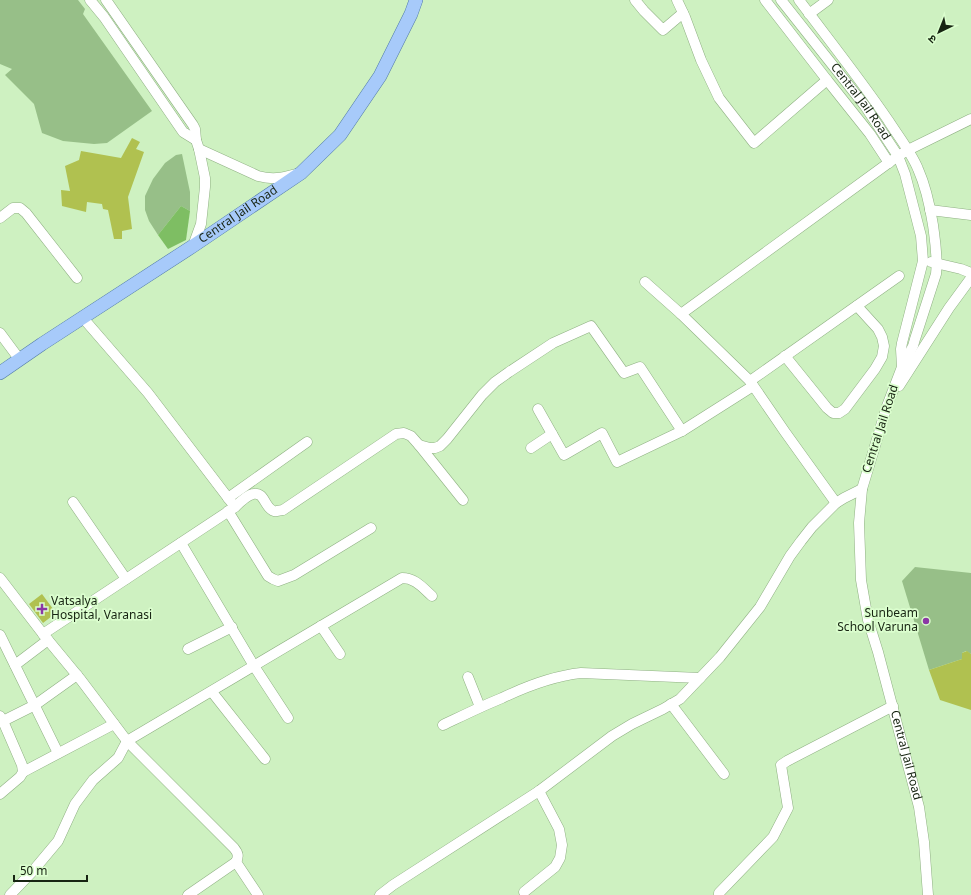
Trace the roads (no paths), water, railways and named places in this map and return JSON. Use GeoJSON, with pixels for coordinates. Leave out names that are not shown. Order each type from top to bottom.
{"type":"FeatureCollection","features":[{"type":"Feature","properties":{"kind":"main road","name":"Central Jail Road"},"geometry":{"type":"LineString","coordinates":[[0,373],[194,246],[301,173],[340,135],[380,76],[411,14],[416,0]]}},
{"type":"Feature","properties":{"kind":"street"},"geometry":{"type":"LineString","coordinates":[[90,0],[104,17],[183,132],[197,144],[258,176],[277,178],[301,173]]}},
{"type":"Feature","properties":{"kind":"street"},"geometry":{"type":"LineString","coordinates":[[106,0],[195,129],[205,178],[205,187],[201,224],[194,246]]}},
{"type":"Feature","properties":{"kind":"street"},"geometry":{"type":"LineString","coordinates":[[635,0],[663,30],[683,12]]}},
{"type":"Feature","properties":{"kind":"street"},"geometry":{"type":"LineString","coordinates":[[677,0],[701,60],[719,98],[754,143],[827,80]]}},
{"type":"Feature","properties":{"kind":"street"},"geometry":{"type":"LineString","coordinates":[[765,0],[870,134],[889,163]]}},
{"type":"Feature","properties":{"kind":"street","name":"Central Jail Road"},"geometry":{"type":"LineString","coordinates":[[781,0],[865,106],[898,156],[905,174],[921,236],[923,261],[902,343],[902,367],[887,406],[862,489],[859,523],[861,580],[868,620],[893,706],[919,807],[924,842],[928,895]]}},
{"type":"Feature","properties":{"kind":"street"},"geometry":{"type":"LineString","coordinates":[[799,0],[877,104],[908,150],[918,168],[923,183],[930,210],[935,240],[937,263],[936,274],[915,338],[902,367]]}},
{"type":"Feature","properties":{"kind":"street"},"geometry":{"type":"LineString","coordinates":[[810,14],[828,0]]}},
{"type":"Feature","properties":{"kind":"street"},"geometry":{"type":"LineString","coordinates":[[681,314],[898,156],[971,119]]}},
{"type":"Feature","properties":{"kind":"street"},"geometry":{"type":"LineString","coordinates":[[0,218],[13,208],[20,208],[26,213],[77,278]]}},
{"type":"Feature","properties":{"kind":"street"},"geometry":{"type":"LineString","coordinates":[[930,210],[971,215]]}},
{"type":"Feature","properties":{"kind":"street"},"geometry":{"type":"LineString","coordinates":[[923,261],[971,272]]}},
{"type":"Feature","properties":{"kind":"street"},"geometry":{"type":"LineString","coordinates":[[538,409],[564,455],[602,433],[617,462],[682,431],[752,383],[785,356],[898,276]]}},
{"type":"Feature","properties":{"kind":"street"},"geometry":{"type":"LineString","coordinates":[[887,406],[949,308],[971,278]]}},
{"type":"Feature","properties":{"kind":"street"},"geometry":{"type":"LineString","coordinates":[[645,282],[681,314],[752,383],[836,503]]}},
{"type":"Feature","properties":{"kind":"street"},"geometry":{"type":"LineString","coordinates":[[785,356],[827,408],[833,413],[839,413],[845,409],[875,369],[882,357],[884,346],[878,329],[856,306]]}},
{"type":"Feature","properties":{"kind":"street"},"geometry":{"type":"LineString","coordinates":[[83,318],[148,393],[228,498],[231,509],[268,576],[278,580],[294,575],[371,528]]}},
{"type":"Feature","properties":{"kind":"street"},"geometry":{"type":"LineString","coordinates":[[419,445],[430,448],[440,446],[482,395],[495,382],[553,343],[591,326],[624,373],[640,367],[682,431]]}},
{"type":"Feature","properties":{"kind":"street"},"geometry":{"type":"LineString","coordinates":[[0,333],[20,360]]}},
{"type":"Feature","properties":{"kind":"street"},"geometry":{"type":"LineString","coordinates":[[15,665],[46,637],[126,579],[252,494],[262,496],[269,508],[275,511],[283,510],[396,434],[404,433],[411,436],[463,500]]}},
{"type":"Feature","properties":{"kind":"street"},"geometry":{"type":"LineString","coordinates":[[531,448],[552,434]]}},
{"type":"Feature","properties":{"kind":"street"},"geometry":{"type":"LineString","coordinates":[[228,498],[307,442]]}},
{"type":"Feature","properties":{"kind":"street"},"geometry":{"type":"LineString","coordinates":[[380,895],[393,885],[539,791],[612,736],[680,699],[720,657],[760,607],[800,540],[836,503],[862,489]]}},
{"type":"Feature","properties":{"kind":"street"},"geometry":{"type":"LineString","coordinates":[[73,502],[126,579]]}},
{"type":"Feature","properties":{"kind":"street"},"geometry":{"type":"LineString","coordinates":[[181,543],[254,666],[288,718]]}},
{"type":"Feature","properties":{"kind":"street"},"geometry":{"type":"LineString","coordinates":[[0,578],[127,741],[234,848],[238,854],[236,862],[188,895]]}},
{"type":"Feature","properties":{"kind":"street"},"geometry":{"type":"LineString","coordinates":[[10,895],[58,841],[75,804],[94,780],[118,758],[127,741],[402,578],[408,578],[415,581],[432,596]]}},
{"type":"Feature","properties":{"kind":"street"},"geometry":{"type":"LineString","coordinates":[[321,626],[340,654]]}},
{"type":"Feature","properties":{"kind":"street"},"geometry":{"type":"LineString","coordinates":[[188,649],[232,627]]}},
{"type":"Feature","properties":{"kind":"street"},"geometry":{"type":"LineString","coordinates":[[0,635],[58,753]]}},
{"type":"Feature","properties":{"kind":"street"},"geometry":{"type":"LineString","coordinates":[[443,725],[538,682],[568,674],[581,673],[700,678]]}},
{"type":"Feature","properties":{"kind":"street"},"geometry":{"type":"LineString","coordinates":[[23,772],[22,766],[2,718],[35,705],[77,675]]}},
{"type":"Feature","properties":{"kind":"street"},"geometry":{"type":"LineString","coordinates":[[468,677],[480,707]]}},
{"type":"Feature","properties":{"kind":"street"},"geometry":{"type":"LineString","coordinates":[[212,692],[265,759]]}},
{"type":"Feature","properties":{"kind":"street"},"geometry":{"type":"LineString","coordinates":[[671,704],[724,774]]}},
{"type":"Feature","properties":{"kind":"street"},"geometry":{"type":"LineString","coordinates":[[719,895],[719,893],[773,837],[788,808],[781,764],[893,706]]}},
{"type":"Feature","properties":{"kind":"street"},"geometry":{"type":"LineString","coordinates":[[0,794],[20,777],[23,772],[114,724]]}},
{"type":"Feature","properties":{"kind":"street"},"geometry":{"type":"LineString","coordinates":[[524,892],[555,867],[560,858],[562,845],[560,829],[539,791]]}},
{"type":"Feature","properties":{"kind":"street"},"geometry":{"type":"LineString","coordinates":[[236,862],[258,895]]}},
{"type":"Feature","properties":{"kind":"place","name":"Vatsalya Hospital, Varanasi"},"geometry":{"type":"Point","coordinates":[42,609]}},
{"type":"Feature","properties":{"kind":"place","name":"Sunbeam School Varuna"},"geometry":{"type":"Point","coordinates":[926,621]}}]}
